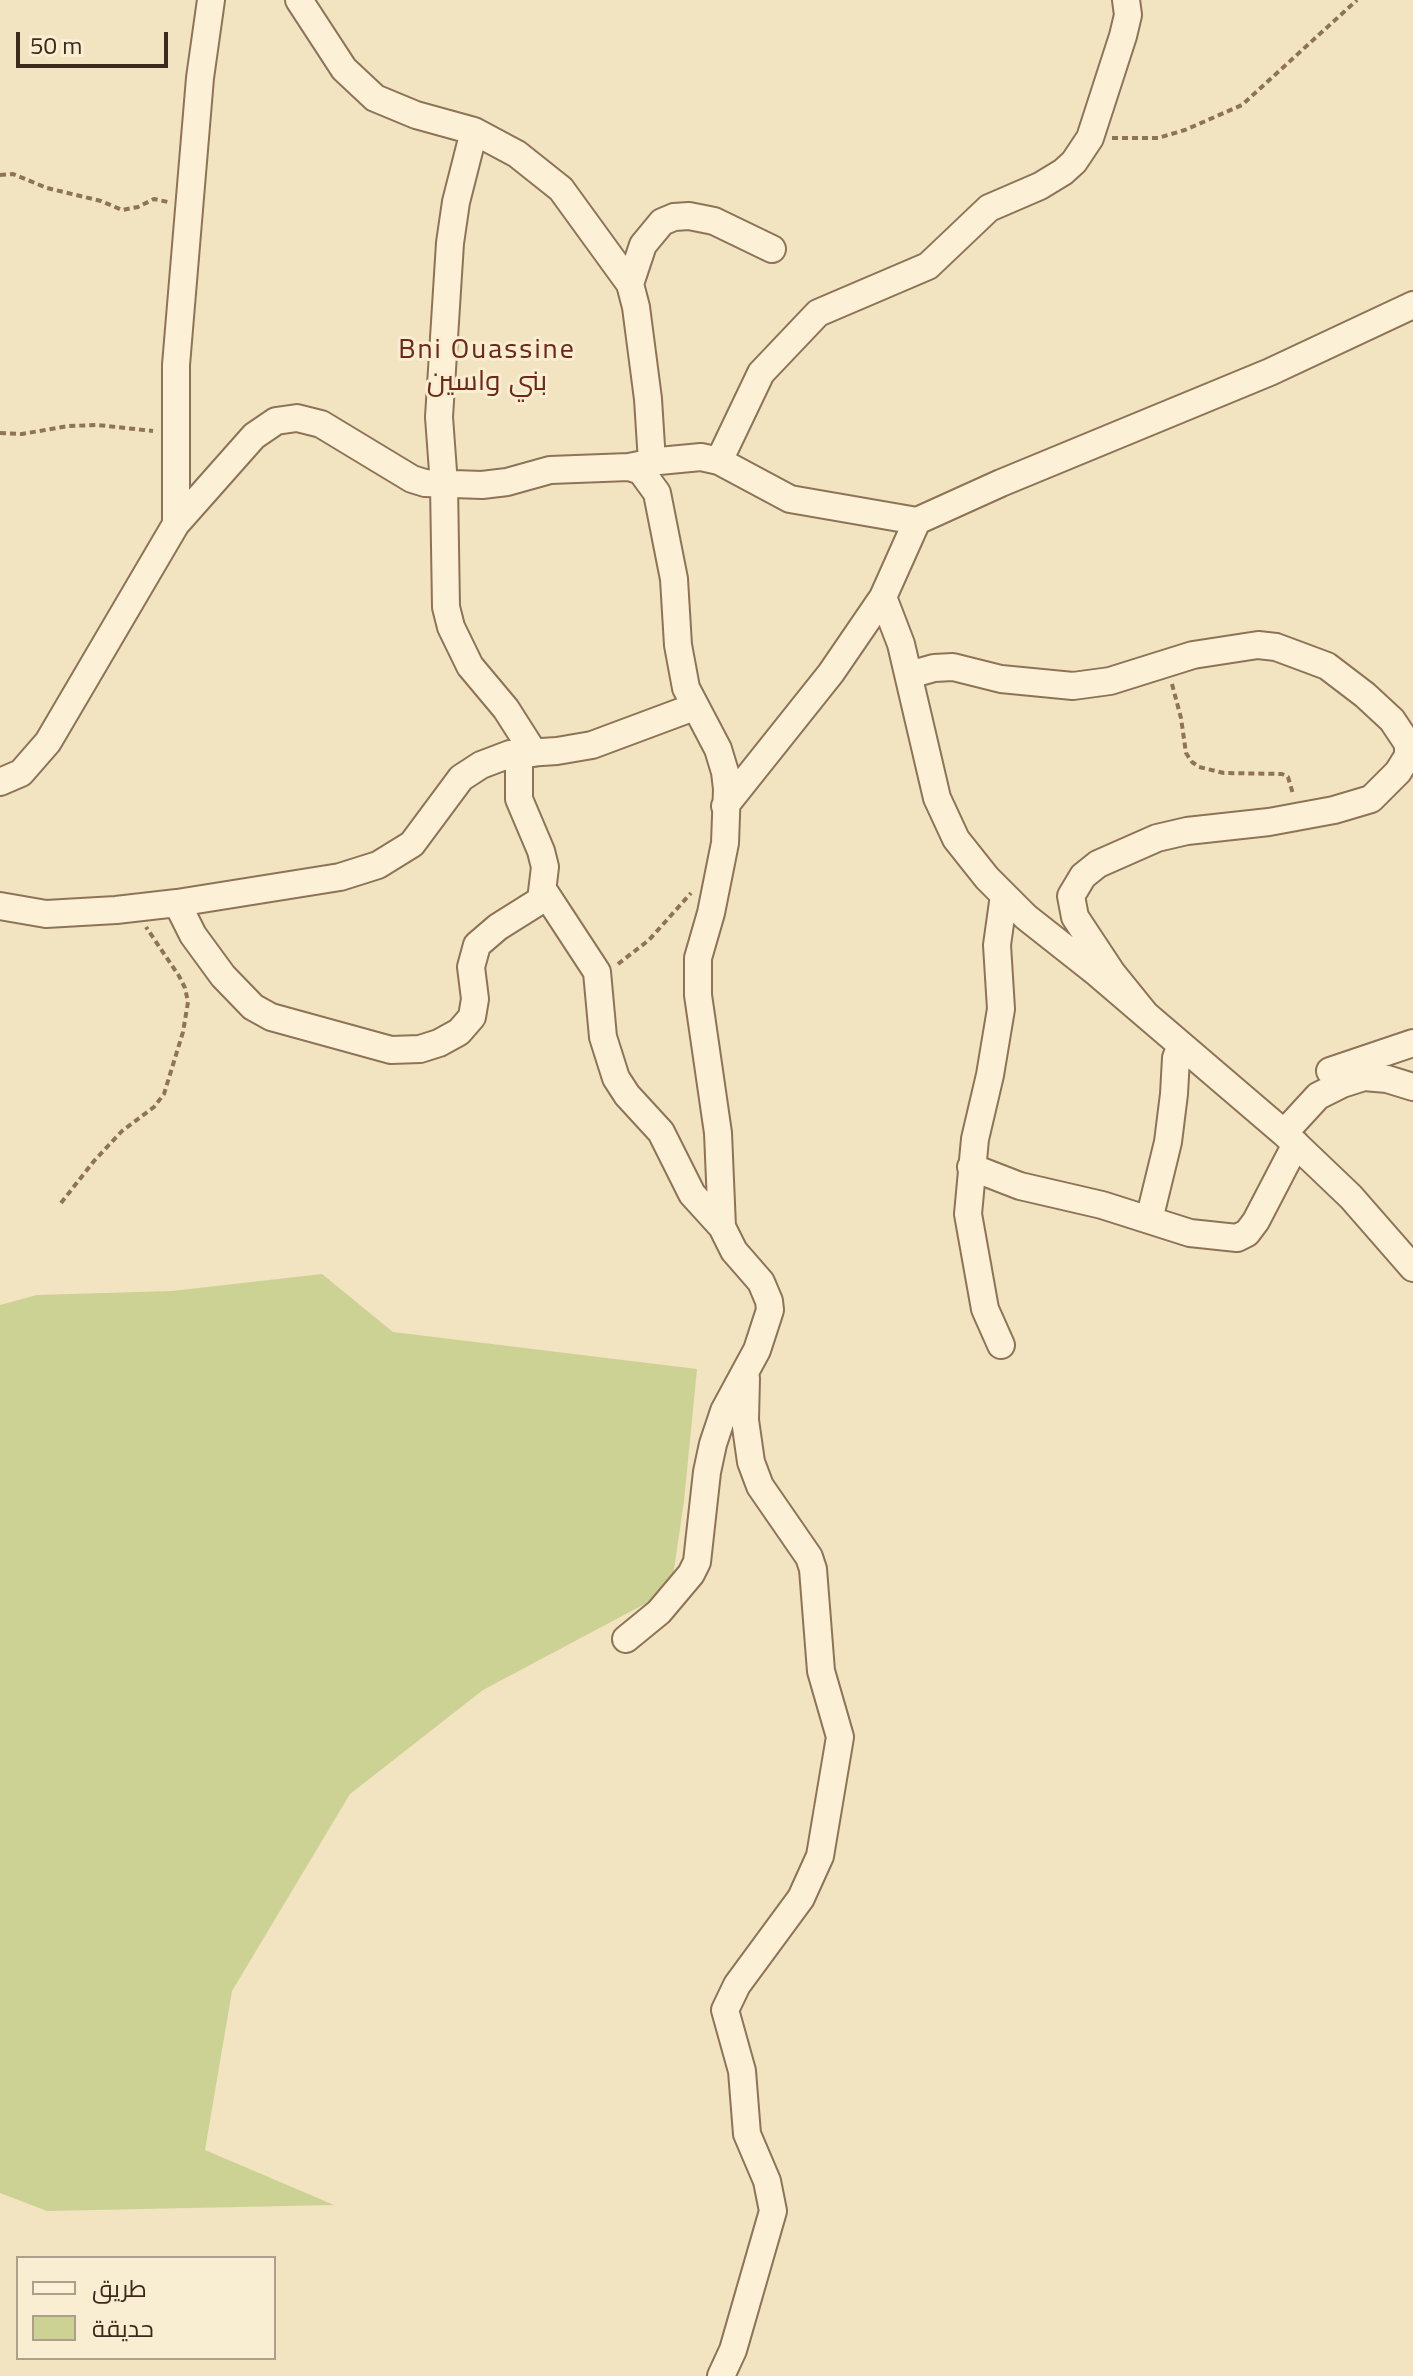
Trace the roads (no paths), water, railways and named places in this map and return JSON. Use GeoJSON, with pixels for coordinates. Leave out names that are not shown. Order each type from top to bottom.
{"type":"FeatureCollection","features":[{"type":"Feature","properties":{"kind":"street"},"geometry":{"type":"LineString","coordinates":[[176,524],[176,365],[200,78],[211,0]]}},
{"type":"Feature","properties":{"kind":"street"},"geometry":{"type":"LineString","coordinates":[[299,0],[344,69],[375,98],[416,115],[474,131],[517,154],[561,189],[630,284],[648,399],[641,471],[657,493],[674,579],[682,669],[694,707],[718,749],[727,789],[725,843],[711,913],[700,949],[697,976],[721,1158],[722,1227]]}},
{"type":"Feature","properties":{"kind":"street"},"geometry":{"type":"LineString","coordinates":[[719,461],[761,373],[818,313],[928,266],[989,208],[1040,186],[1074,162],[1090,138],[1123,36],[1128,15],[1126,0]]}},
{"type":"Feature","properties":{"kind":"street"},"geometry":{"type":"LineString","coordinates":[[177,903],[193,935],[223,976],[253,1007],[295,1025],[354,1038],[381,1048],[404,1050],[439,1043],[470,1022],[475,999],[471,967],[477,945],[498,927],[541,900],[545,867],[519,799],[526,753],[506,709],[470,666],[451,627],[446,607],[444,485],[439,417],[450,243],[456,202],[474,131]]}},
{"type":"Feature","properties":{"kind":"street"},"geometry":{"type":"LineString","coordinates":[[630,284],[643,245],[662,222],[674,217],[689,216],[714,221],[772,249]]}},
{"type":"Feature","properties":{"kind":"street"},"geometry":{"type":"LineString","coordinates":[[0,782],[21,773],[48,742],[176,524],[254,436],[268,425],[288,419],[321,424],[412,479],[444,485],[507,482],[572,467],[701,457],[719,461],[790,499],[917,521],[1284,366],[1413,305]]}},
{"type":"Feature","properties":{"kind":"street"},"geometry":{"type":"LineString","coordinates":[[725,806],[831,673],[883,597],[917,521]]}},
{"type":"Feature","properties":{"kind":"street"},"geometry":{"type":"LineString","coordinates":[[883,597],[901,644],[937,798],[956,839],[1026,917],[1181,1045],[1293,1131],[1413,1268]]}},
{"type":"Feature","properties":{"kind":"street"},"geometry":{"type":"LineString","coordinates":[[909,675],[934,668],[953,667],[1001,679],[1073,686],[1110,681],[1165,663],[1240,647],[1276,647],[1327,666],[1392,720],[1409,749],[1408,756],[1391,781],[1371,799],[1297,816],[1157,838],[1098,864],[1075,887],[1071,905],[1080,927],[1146,1015]]}},
{"type":"Feature","properties":{"kind":"street"},"geometry":{"type":"LineString","coordinates":[[0,906],[46,914],[134,908],[340,877],[378,865],[412,844],[461,778],[481,765],[510,754],[592,745],[694,707]]}},
{"type":"Feature","properties":{"kind":"street"},"geometry":{"type":"LineString","coordinates":[[544,891],[598,976],[603,1037],[616,1078],[627,1095],[661,1132],[692,1194],[722,1227],[734,1251],[756,1274],[770,1310],[764,1334],[724,1411],[713,1444],[697,1562],[691,1574],[659,1612],[626,1639]]}},
{"type":"Feature","properties":{"kind":"street"},"geometry":{"type":"LineString","coordinates":[[1001,1345],[985,1309],[968,1214],[971,1167],[1001,1009],[997,945],[1004,895]]}},
{"type":"Feature","properties":{"kind":"street"},"geometry":{"type":"LineString","coordinates":[[971,1167],[1020,1186],[1102,1205],[1190,1233],[1237,1238],[1247,1233],[1256,1221],[1304,1096],[1313,1083],[1325,1073],[1343,1065],[1413,1043]]}},
{"type":"Feature","properties":{"kind":"street"},"geometry":{"type":"LineString","coordinates":[[1149,1220],[1168,1142],[1176,1058],[1181,1045]]}},
{"type":"Feature","properties":{"kind":"street"},"geometry":{"type":"LineString","coordinates":[[1293,1131],[1318,1096],[1342,1084],[1364,1077],[1387,1079],[1413,1087]]}},
{"type":"Feature","properties":{"kind":"street"},"geometry":{"type":"LineString","coordinates":[[721,2376],[733,2350],[773,2211],[767,2181],[747,2134],[742,2071],[725,2010],[737,1985],[801,1898],[814,1870],[823,1841],[840,1737],[821,1671],[813,1569],[809,1557],[760,1486],[751,1462],[745,1420],[747,1370]]}},
{"type":"Feature","properties":{"kind":"district","name":"Bni Ouassine بني واسين"},"geometry":{"type":"Point","coordinates":[487,369]}}]}
